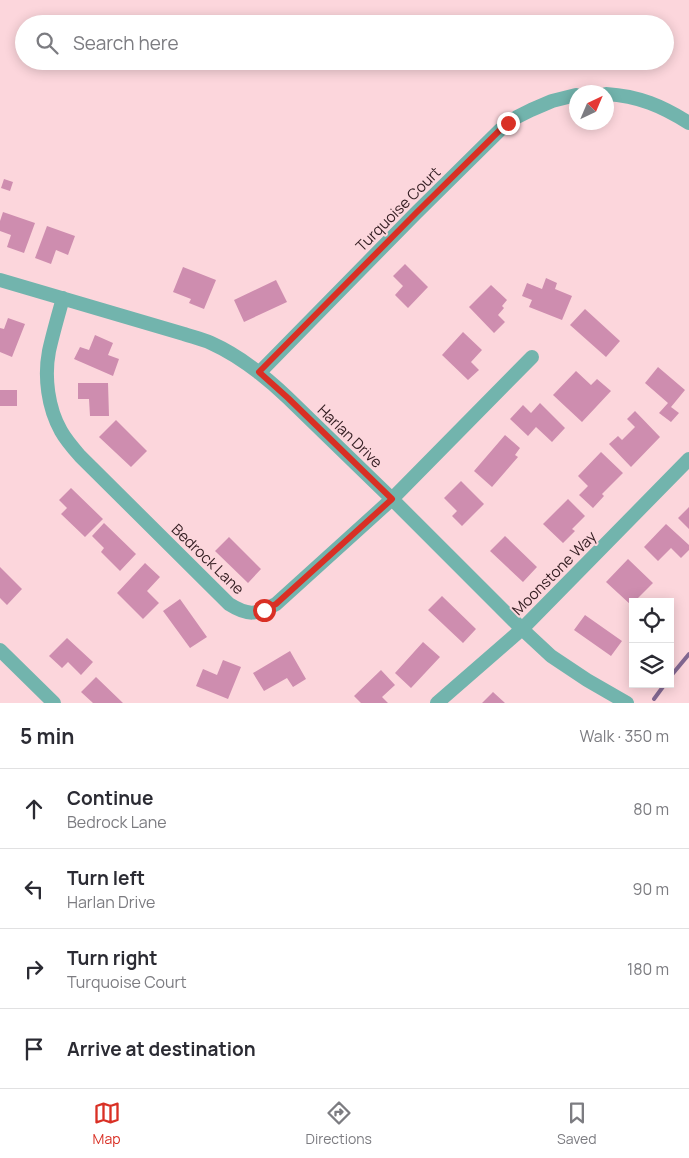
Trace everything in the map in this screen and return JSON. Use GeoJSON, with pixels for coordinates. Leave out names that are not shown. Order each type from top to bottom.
{"type":"FeatureCollection","features":[{"type":"Feature","properties":{"kind":"street"},"geometry":{"type":"LineString","coordinates":[[614,95],[633,97],[649,102],[668,110],[689,123]]}},
{"type":"Feature","properties":{"kind":"street","name":"Turquoise Court"},"geometry":{"type":"LineString","coordinates":[[259,372],[500,130],[524,113],[538,106],[569,97]]}},
{"type":"Feature","properties":{"kind":"street","name":"Harlan Drive"},"geometry":{"type":"LineString","coordinates":[[0,280],[210,342],[240,359],[281,391],[551,656],[561,664],[627,703]]}},
{"type":"Feature","properties":{"kind":"street","name":"Bedrock Lane"},"geometry":{"type":"LineString","coordinates":[[63,298],[49,352],[47,370],[51,407],[68,443],[229,604],[237,609],[254,614],[276,604],[392,499],[532,357]]}},
{"type":"Feature","properties":{"kind":"street","name":"Moonstone Way"},"geometry":{"type":"LineString","coordinates":[[437,703],[522,629],[689,459]]}},
{"type":"Feature","properties":{"kind":"street"},"geometry":{"type":"LineString","coordinates":[[0,650],[54,703]]}},
{"type":"Feature","properties":{"kind":"building"},"geometry":{"type":"Polygon","coordinates":[[[4,179],[13,182],[10,191],[1,188],[4,179]]]}},
{"type":"Feature","properties":{"kind":"building"},"geometry":{"type":"Polygon","coordinates":[[[3,212],[35,223],[24,253],[7,247],[11,235],[0,231],[0,221],[3,212]]]}},
{"type":"Feature","properties":{"kind":"building"},"geometry":{"type":"Polygon","coordinates":[[[47,226],[75,236],[68,255],[56,250],[51,264],[35,258],[47,226]]]}},
{"type":"Feature","properties":{"kind":"building"},"geometry":{"type":"Polygon","coordinates":[[[405,264],[428,287],[408,308],[395,295],[403,286],[393,276],[405,264]]]}},
{"type":"Feature","properties":{"kind":"building"},"geometry":{"type":"Polygon","coordinates":[[[183,267],[216,280],[204,309],[189,303],[191,299],[173,292],[183,267]]]}},
{"type":"Feature","properties":{"kind":"building"},"geometry":{"type":"Polygon","coordinates":[[[546,278],[557,283],[555,289],[572,296],[562,320],[529,307],[532,300],[522,296],[527,283],[542,289],[546,278]]]}},
{"type":"Feature","properties":{"kind":"building"},"geometry":{"type":"Polygon","coordinates":[[[276,280],[287,302],[244,322],[234,300],[276,280]]]}},
{"type":"Feature","properties":{"kind":"building"},"geometry":{"type":"Polygon","coordinates":[[[491,285],[507,300],[502,306],[504,308],[498,315],[505,322],[494,333],[469,307],[491,285]]]}},
{"type":"Feature","properties":{"kind":"building"},"geometry":{"type":"Polygon","coordinates":[[[585,309],[620,341],[606,357],[570,325],[585,309]]]}},
{"type":"Feature","properties":{"kind":"building"},"geometry":{"type":"Polygon","coordinates":[[[8,318],[25,324],[12,357],[0,352],[0,328],[4,329],[8,318]]]}},
{"type":"Feature","properties":{"kind":"building"},"geometry":{"type":"Polygon","coordinates":[[[463,332],[482,350],[471,362],[479,370],[468,380],[442,355],[463,332]]]}},
{"type":"Feature","properties":{"kind":"building"},"geometry":{"type":"Polygon","coordinates":[[[95,335],[113,343],[108,355],[119,359],[113,376],[74,359],[80,347],[89,350],[95,335]]]}},
{"type":"Feature","properties":{"kind":"building"},"geometry":{"type":"Polygon","coordinates":[[[658,367],[685,390],[671,407],[679,413],[671,422],[659,413],[668,403],[645,383],[658,367]]]}},
{"type":"Feature","properties":{"kind":"building"},"geometry":{"type":"Polygon","coordinates":[[[576,371],[591,385],[597,379],[611,391],[582,422],[553,395],[576,371]]]}},
{"type":"Feature","properties":{"kind":"building"},"geometry":{"type":"Polygon","coordinates":[[[78,383],[108,383],[109,416],[90,416],[89,399],[78,399],[78,383]]]}},
{"type":"Feature","properties":{"kind":"building"},"geometry":{"type":"Polygon","coordinates":[[[0,390],[17,390],[17,406],[0,406],[0,390]]]}},
{"type":"Feature","properties":{"kind":"building"},"geometry":{"type":"Polygon","coordinates":[[[540,403],[565,428],[552,442],[536,427],[528,436],[510,419],[523,405],[531,413],[540,403]]]}},
{"type":"Feature","properties":{"kind":"building"},"geometry":{"type":"Polygon","coordinates":[[[635,411],[660,437],[631,467],[609,444],[618,436],[622,440],[635,427],[627,419],[635,411]]]}},
{"type":"Feature","properties":{"kind":"building"},"geometry":{"type":"Polygon","coordinates":[[[116,420],[147,451],[131,467],[99,437],[116,420]]]}},
{"type":"Feature","properties":{"kind":"building"},"geometry":{"type":"Polygon","coordinates":[[[505,435],[520,448],[515,455],[518,457],[492,487],[474,471],[505,435]]]}},
{"type":"Feature","properties":{"kind":"building"},"geometry":{"type":"Polygon","coordinates":[[[601,452],[623,473],[602,494],[604,496],[593,508],[579,495],[588,486],[578,476],[601,452]]]}},
{"type":"Feature","properties":{"kind":"building"},"geometry":{"type":"Polygon","coordinates":[[[461,481],[484,504],[462,526],[452,516],[457,511],[444,498],[461,481]]]}},
{"type":"Feature","properties":{"kind":"building"},"geometry":{"type":"Polygon","coordinates":[[[71,488],[103,519],[85,537],[61,514],[67,508],[59,500],[71,488]]]}},
{"type":"Feature","properties":{"kind":"building"},"geometry":{"type":"Polygon","coordinates":[[[568,499],[585,516],[572,529],[575,531],[563,543],[543,524],[568,499]]]}},
{"type":"Feature","properties":{"kind":"building"},"geometry":{"type":"Polygon","coordinates":[[[689,507],[689,529],[678,518],[689,507]]]}},
{"type":"Feature","properties":{"kind":"building"},"geometry":{"type":"Polygon","coordinates":[[[104,523],[136,554],[120,571],[101,552],[104,548],[92,536],[104,523]]]}},
{"type":"Feature","properties":{"kind":"building"},"geometry":{"type":"Polygon","coordinates":[[[666,524],[689,545],[689,550],[681,558],[671,548],[658,561],[644,547],[666,524]]]}},
{"type":"Feature","properties":{"kind":"building"},"geometry":{"type":"Polygon","coordinates":[[[505,536],[537,567],[523,582],[490,551],[505,536]]]}},
{"type":"Feature","properties":{"kind":"building"},"geometry":{"type":"Polygon","coordinates":[[[229,537],[261,569],[248,583],[215,551],[229,537]]]}},
{"type":"Feature","properties":{"kind":"building"},"geometry":{"type":"Polygon","coordinates":[[[628,559],[653,583],[638,598],[629,598],[629,603],[606,582],[628,559]]]}},
{"type":"Feature","properties":{"kind":"building"},"geometry":{"type":"Polygon","coordinates":[[[145,563],[160,577],[147,591],[159,603],[143,619],[117,593],[145,563]]]}},
{"type":"Feature","properties":{"kind":"building"},"geometry":{"type":"Polygon","coordinates":[[[0,567],[22,589],[7,605],[0,598],[0,567]]]}},
{"type":"Feature","properties":{"kind":"building"},"geometry":{"type":"Polygon","coordinates":[[[442,596],[476,629],[463,643],[428,610],[442,596]]]}},
{"type":"Feature","properties":{"kind":"building"},"geometry":{"type":"Polygon","coordinates":[[[180,599],[207,637],[190,648],[163,611],[180,599]]]}},
{"type":"Feature","properties":{"kind":"building"},"geometry":{"type":"Polygon","coordinates":[[[585,615],[622,641],[611,656],[574,630],[585,615]]]}},
{"type":"Feature","properties":{"kind":"building"},"geometry":{"type":"Polygon","coordinates":[[[67,638],[93,662],[81,675],[68,662],[62,668],[49,656],[67,638]]]}},
{"type":"Feature","properties":{"kind":"building"},"geometry":{"type":"Polygon","coordinates":[[[423,642],[440,657],[411,688],[395,673],[423,642]]]}},
{"type":"Feature","properties":{"kind":"building"},"geometry":{"type":"Polygon","coordinates":[[[290,651],[306,679],[293,687],[287,678],[264,691],[253,673],[290,651]]]}},
{"type":"Feature","properties":{"kind":"building"},"geometry":{"type":"Polygon","coordinates":[[[223,660],[241,667],[228,699],[196,686],[203,669],[217,675],[223,660]]]}},
{"type":"Feature","properties":{"kind":"building"},"geometry":{"type":"Polygon","coordinates":[[[381,670],[395,685],[382,697],[388,703],[361,703],[354,696],[381,670]]]}},
{"type":"Feature","properties":{"kind":"building"},"geometry":{"type":"Polygon","coordinates":[[[96,677],[123,703],[93,703],[81,692],[96,677]]]}},
{"type":"Feature","properties":{"kind":"building"},"geometry":{"type":"Polygon","coordinates":[[[493,692],[505,703],[482,703],[493,692]]]}},
{"type":"Feature","properties":{"kind":"waterway"},"geometry":{"type":"LineString","coordinates":[[674,672],[689,654]]}},
{"type":"Feature","properties":{"kind":"waterway"},"geometry":{"type":"LineString","coordinates":[[654,699],[662,688]]}},
{"type":"Feature","properties":{"kind":"route"},"geometry":{"type":"LineString","coordinates":[[264,610],[276,604],[392,499],[259,372],[508,123]]}}]}
